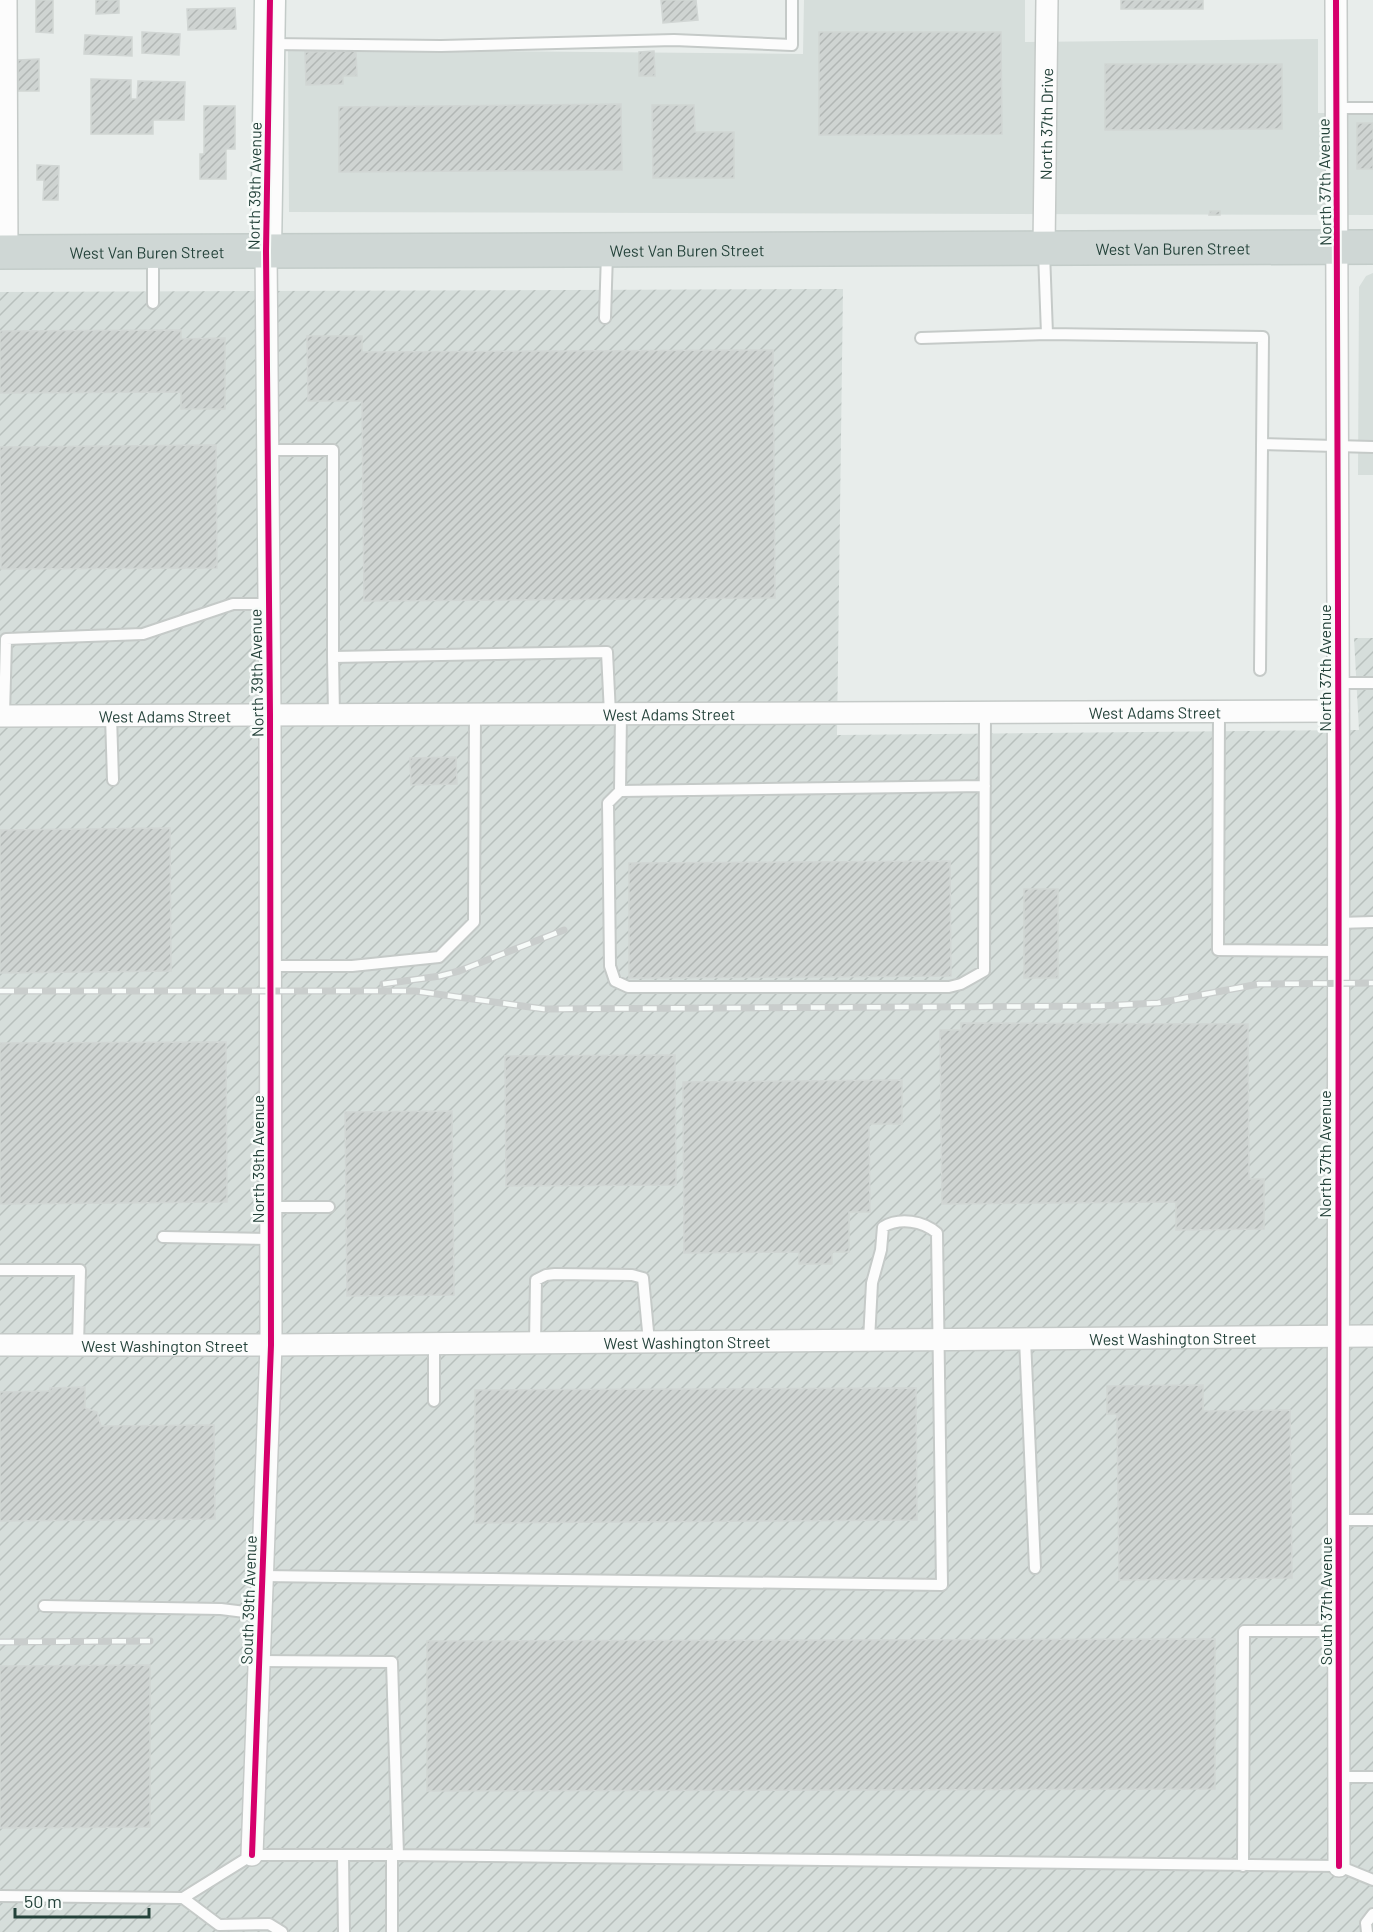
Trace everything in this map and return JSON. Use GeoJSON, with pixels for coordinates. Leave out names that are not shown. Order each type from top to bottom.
{"type":"FeatureCollection","features":[{"type":"Feature","properties":{"kind":"main road","name":"West Van Buren Street"},"geometry":{"type":"LineString","coordinates":[[3,252],[1373,247]]}},
{"type":"Feature","properties":{"kind":"street"},"geometry":{"type":"LineString","coordinates":[[3,252],[6,0]]}},
{"type":"Feature","properties":{"kind":"street","name":"North 39th Avenue"},"geometry":{"type":"LineString","coordinates":[[270,0],[266,251],[270,715],[271,1345]]}},
{"type":"Feature","properties":{"kind":"street","name":"North 37th Drive"},"geometry":{"type":"LineString","coordinates":[[1044,248],[1047,0]]}},
{"type":"Feature","properties":{"kind":"street","name":"North 37th Avenue"},"geometry":{"type":"LineString","coordinates":[[1336,0],[1339,247],[1337,1336]]}},
{"type":"Feature","properties":{"kind":"street","name":"West Adams Street"},"geometry":{"type":"LineString","coordinates":[[2,716],[1338,711]]}},
{"type":"Feature","properties":{"kind":"street","name":"South 37th Avenue"},"geometry":{"type":"LineString","coordinates":[[1337,1336],[1339,1866]]}},
{"type":"Feature","properties":{"kind":"street","name":"West Washington Street"},"geometry":{"type":"LineString","coordinates":[[0,1345],[434,1344],[1373,1336]]}},
{"type":"Feature","properties":{"kind":"street","name":"South 39th Avenue"},"geometry":{"type":"LineString","coordinates":[[252,1855],[271,1345]]}},
{"type":"Feature","properties":{"kind":"lane"},"geometry":{"type":"LineString","coordinates":[[270,44],[441,46],[674,40],[792,45],[792,0]]}},
{"type":"Feature","properties":{"kind":"lane"},"geometry":{"type":"LineString","coordinates":[[1337,108],[1373,108]]}},
{"type":"Feature","properties":{"kind":"lane"},"geometry":{"type":"LineString","coordinates":[[1044,248],[1047,334]]}},
{"type":"Feature","properties":{"kind":"lane"},"geometry":{"type":"LineString","coordinates":[[605,318],[607,250]]}},
{"type":"Feature","properties":{"kind":"lane"},"geometry":{"type":"LineString","coordinates":[[153,251],[153,303]]}},
{"type":"Feature","properties":{"kind":"lane"},"geometry":{"type":"LineString","coordinates":[[921,338],[1047,334],[1263,337],[1260,670]]}},
{"type":"Feature","properties":{"kind":"lane"},"geometry":{"type":"LineString","coordinates":[[1262,444],[1373,447]]}},
{"type":"Feature","properties":{"kind":"lane"},"geometry":{"type":"LineString","coordinates":[[268,450],[333,450],[334,715]]}},
{"type":"Feature","properties":{"kind":"lane"},"geometry":{"type":"LineString","coordinates":[[2,716],[6,639],[143,633],[233,604],[269,604]]}},
{"type":"Feature","properties":{"kind":"lane"},"geometry":{"type":"LineString","coordinates":[[333,657],[607,652],[616,714],[620,791]]}},
{"type":"Feature","properties":{"kind":"lane"},"geometry":{"type":"LineString","coordinates":[[1338,683],[1373,683]]}},
{"type":"Feature","properties":{"kind":"lane"},"geometry":{"type":"LineString","coordinates":[[985,712],[985,786],[984,971],[969,981],[949,987],[628,987],[615,981],[610,966],[608,803],[620,791],[985,786]]}},
{"type":"Feature","properties":{"kind":"lane"},"geometry":{"type":"LineString","coordinates":[[1219,712],[1218,950],[1338,951]]}},
{"type":"Feature","properties":{"kind":"lane"},"geometry":{"type":"LineString","coordinates":[[271,966],[352,966],[439,957],[474,922],[475,714]]}},
{"type":"Feature","properties":{"kind":"lane"},"geometry":{"type":"LineString","coordinates":[[111,716],[113,780]]}},
{"type":"Feature","properties":{"kind":"lane"},"geometry":{"type":"LineString","coordinates":[[1338,923],[1373,922]]}},
{"type":"Feature","properties":{"kind":"lane"},"geometry":{"type":"LineString","coordinates":[[271,1207],[329,1207]]}},
{"type":"Feature","properties":{"kind":"lane"},"geometry":{"type":"LineString","coordinates":[[262,1576],[942,1585],[937,1233],[929,1226],[916,1222],[901,1222],[890,1223],[884,1227],[881,1250],[872,1283],[869,1340]]}},
{"type":"Feature","properties":{"kind":"lane"},"geometry":{"type":"LineString","coordinates":[[163,1238],[271,1239]]}},
{"type":"Feature","properties":{"kind":"lane"},"geometry":{"type":"LineString","coordinates":[[0,1270],[80,1270],[78,1345]]}},
{"type":"Feature","properties":{"kind":"lane"},"geometry":{"type":"LineString","coordinates":[[535,1343],[536,1280],[555,1274],[632,1275],[643,1278],[649,1342]]}},
{"type":"Feature","properties":{"kind":"lane"},"geometry":{"type":"LineString","coordinates":[[1025,1339],[1035,1568]]}},
{"type":"Feature","properties":{"kind":"lane"},"geometry":{"type":"LineString","coordinates":[[434,1344],[434,1401]]}},
{"type":"Feature","properties":{"kind":"lane"},"geometry":{"type":"LineString","coordinates":[[1338,1520],[1373,1520]]}},
{"type":"Feature","properties":{"kind":"lane"},"geometry":{"type":"LineString","coordinates":[[44,1606],[221,1609],[261,1614]]}},
{"type":"Feature","properties":{"kind":"lane"},"geometry":{"type":"LineString","coordinates":[[1244,1866],[1244,1631],[1338,1631]]}},
{"type":"Feature","properties":{"kind":"lane"},"geometry":{"type":"LineString","coordinates":[[259,1661],[392,1662],[395,1855],[392,1932]]}},
{"type":"Feature","properties":{"kind":"lane"},"geometry":{"type":"LineString","coordinates":[[1339,1777],[1373,1777]]}},
{"type":"Feature","properties":{"kind":"lane"},"geometry":{"type":"LineString","coordinates":[[0,1896],[183,1898],[252,1855],[1339,1866],[1373,1880]]}},
{"type":"Feature","properties":{"kind":"lane"},"geometry":{"type":"LineString","coordinates":[[343,1855],[344,1932]]}},
{"type":"Feature","properties":{"kind":"lane"},"geometry":{"type":"LineString","coordinates":[[183,1898],[219,1928],[269,1924],[282,1932]]}},
{"type":"Feature","properties":{"kind":"lane"},"geometry":{"type":"LineString","coordinates":[[1367,1932],[1366,1923],[1373,1914]]}},
{"type":"Feature","properties":{"kind":"shaded area"},"geometry":{"type":"Polygon","coordinates":[[[804,0],[1025,0],[1025,42],[1318,39],[1318,113],[1373,113],[1373,215],[289,212],[288,49],[803,54],[804,0]]]}},
{"type":"Feature","properties":{"kind":"shaded area"},"geometry":{"type":"Polygon","coordinates":[[[1373,273],[1373,475],[1358,475],[1359,287],[1366,276],[1373,273]]]}},
{"type":"Feature","properties":{"kind":"shaded area"},"geometry":{"type":"Polygon","coordinates":[[[843,289],[837,735],[1359,730],[1354,638],[1373,638],[1373,1932],[0,1932],[0,292],[843,289]]]}},
{"type":"Feature","properties":{"kind":"building"},"geometry":{"type":"Polygon","coordinates":[[[36,0],[53,0],[53,33],[36,32],[36,0]]]}},
{"type":"Feature","properties":{"kind":"building"},"geometry":{"type":"Polygon","coordinates":[[[96,0],[119,0],[119,13],[96,14],[96,0]]]}},
{"type":"Feature","properties":{"kind":"building"},"geometry":{"type":"Polygon","coordinates":[[[661,0],[696,0],[698,20],[663,23],[661,0]]]}},
{"type":"Feature","properties":{"kind":"building"},"geometry":{"type":"Polygon","coordinates":[[[1121,0],[1203,0],[1203,9],[1121,9],[1121,0]]]}},
{"type":"Feature","properties":{"kind":"building"},"geometry":{"type":"Polygon","coordinates":[[[235,8],[236,29],[188,30],[187,9],[235,8]]]}},
{"type":"Feature","properties":{"kind":"building"},"geometry":{"type":"Polygon","coordinates":[[[142,32],[180,34],[179,55],[142,53],[142,32]]]}},
{"type":"Feature","properties":{"kind":"building"},"geometry":{"type":"Polygon","coordinates":[[[819,32],[1001,32],[1002,134],[819,135],[819,32]]]}},
{"type":"Feature","properties":{"kind":"building"},"geometry":{"type":"Polygon","coordinates":[[[85,35],[132,37],[132,56],[84,54],[85,35]]]}},
{"type":"Feature","properties":{"kind":"building"},"geometry":{"type":"Polygon","coordinates":[[[356,51],[357,76],[343,76],[343,84],[306,85],[305,52],[356,51]]]}},
{"type":"Feature","properties":{"kind":"building"},"geometry":{"type":"Polygon","coordinates":[[[654,51],[655,76],[639,76],[639,52],[654,51]]]}},
{"type":"Feature","properties":{"kind":"building"},"geometry":{"type":"Polygon","coordinates":[[[39,59],[39,91],[18,91],[18,60],[39,59]]]}},
{"type":"Feature","properties":{"kind":"building"},"geometry":{"type":"Polygon","coordinates":[[[1105,64],[1282,64],[1282,129],[1105,130],[1105,64]]]}},
{"type":"Feature","properties":{"kind":"building"},"geometry":{"type":"Polygon","coordinates":[[[91,79],[131,80],[131,99],[137,99],[138,81],[185,82],[184,120],[153,120],[153,134],[91,134],[91,79]]]}},
{"type":"Feature","properties":{"kind":"building"},"geometry":{"type":"Polygon","coordinates":[[[621,104],[622,170],[339,172],[339,107],[621,104]]]}},
{"type":"Feature","properties":{"kind":"building"},"geometry":{"type":"Polygon","coordinates":[[[652,105],[694,105],[695,132],[734,132],[734,178],[653,178],[652,105]]]}},
{"type":"Feature","properties":{"kind":"building"},"geometry":{"type":"Polygon","coordinates":[[[204,106],[235,106],[235,149],[226,149],[226,179],[200,179],[200,154],[204,154],[204,106]]]}},
{"type":"Feature","properties":{"kind":"building"},"geometry":{"type":"Polygon","coordinates":[[[1357,123],[1373,123],[1373,169],[1357,169],[1357,123]]]}},
{"type":"Feature","properties":{"kind":"building"},"geometry":{"type":"Polygon","coordinates":[[[37,165],[59,166],[58,200],[43,200],[44,180],[37,180],[37,165]]]}},
{"type":"Feature","properties":{"kind":"building"},"geometry":{"type":"Polygon","coordinates":[[[1210,211],[1220,211],[1220,215],[1209,215],[1210,211]]]}},
{"type":"Feature","properties":{"kind":"building"},"geometry":{"type":"Polygon","coordinates":[[[181,330],[181,339],[225,338],[225,409],[181,409],[181,392],[0,393],[0,331],[181,330]]]}},
{"type":"Feature","properties":{"kind":"building"},"geometry":{"type":"Polygon","coordinates":[[[307,336],[362,336],[362,352],[773,350],[775,598],[364,601],[362,401],[308,401],[307,336]]]}},
{"type":"Feature","properties":{"kind":"building"},"geometry":{"type":"Polygon","coordinates":[[[216,445],[217,568],[1,569],[0,447],[216,445]]]}},
{"type":"Feature","properties":{"kind":"building"},"geometry":{"type":"Polygon","coordinates":[[[456,757],[457,784],[411,785],[410,758],[456,757]]]}},
{"type":"Feature","properties":{"kind":"building"},"geometry":{"type":"Polygon","coordinates":[[[170,828],[171,971],[0,973],[0,830],[170,828]]]}},
{"type":"Feature","properties":{"kind":"building"},"geometry":{"type":"Polygon","coordinates":[[[950,861],[951,976],[629,978],[629,863],[950,861]]]}},
{"type":"Feature","properties":{"kind":"building"},"geometry":{"type":"Polygon","coordinates":[[[1024,889],[1058,889],[1058,978],[1024,978],[1024,889]]]}},
{"type":"Feature","properties":{"kind":"building"},"geometry":{"type":"Polygon","coordinates":[[[961,1023],[1248,1024],[1249,1179],[1264,1179],[1264,1229],[1176,1230],[1176,1202],[942,1204],[940,1030],[961,1030],[961,1023]]]}},
{"type":"Feature","properties":{"kind":"building"},"geometry":{"type":"Polygon","coordinates":[[[226,1042],[227,1202],[0,1204],[0,1043],[226,1042]]]}},
{"type":"Feature","properties":{"kind":"building"},"geometry":{"type":"Polygon","coordinates":[[[675,1055],[676,1185],[506,1186],[505,1056],[675,1055]]]}},
{"type":"Feature","properties":{"kind":"building"},"geometry":{"type":"Polygon","coordinates":[[[902,1080],[902,1124],[869,1124],[870,1212],[849,1212],[849,1252],[832,1252],[832,1264],[799,1264],[799,1252],[684,1253],[683,1082],[902,1080]]]}},
{"type":"Feature","properties":{"kind":"building"},"geometry":{"type":"Polygon","coordinates":[[[452,1111],[454,1295],[347,1296],[345,1112],[452,1111]]]}},
{"type":"Feature","properties":{"kind":"building"},"geometry":{"type":"Polygon","coordinates":[[[1203,1385],[1203,1411],[1290,1410],[1292,1578],[1119,1580],[1117,1414],[1107,1414],[1107,1386],[1203,1385]]]}},
{"type":"Feature","properties":{"kind":"building"},"geometry":{"type":"Polygon","coordinates":[[[85,1387],[85,1408],[97,1412],[101,1426],[214,1425],[215,1519],[0,1521],[0,1392],[50,1391],[50,1388],[85,1387]]]}},
{"type":"Feature","properties":{"kind":"building"},"geometry":{"type":"Polygon","coordinates":[[[916,1388],[917,1520],[475,1523],[475,1390],[916,1388]]]}},
{"type":"Feature","properties":{"kind":"building"},"geometry":{"type":"Polygon","coordinates":[[[1215,1639],[1215,1789],[427,1791],[427,1641],[1215,1639]]]}},
{"type":"Feature","properties":{"kind":"building"},"geometry":{"type":"Polygon","coordinates":[[[150,1665],[150,1827],[0,1828],[0,1666],[150,1665]]]}},
{"type":"Feature","properties":{"kind":"railway"},"geometry":{"type":"LineString","coordinates":[[383,984],[459,971],[564,930]]}},
{"type":"Feature","properties":{"kind":"railway"},"geometry":{"type":"LineString","coordinates":[[0,991],[415,991],[544,1009],[1100,1006],[1158,1003],[1259,984],[1373,983]]}},
{"type":"Feature","properties":{"kind":"railway"},"geometry":{"type":"LineString","coordinates":[[0,1642],[150,1641]]}},
{"type":"Feature","properties":{"kind":"cycle path"},"geometry":{"type":"LineString","coordinates":[[252,1855],[271,1345],[270,715],[266,251],[270,0]]}},
{"type":"Feature","properties":{"kind":"cycle path"},"geometry":{"type":"LineString","coordinates":[[1336,0],[1339,1866]]}}]}
